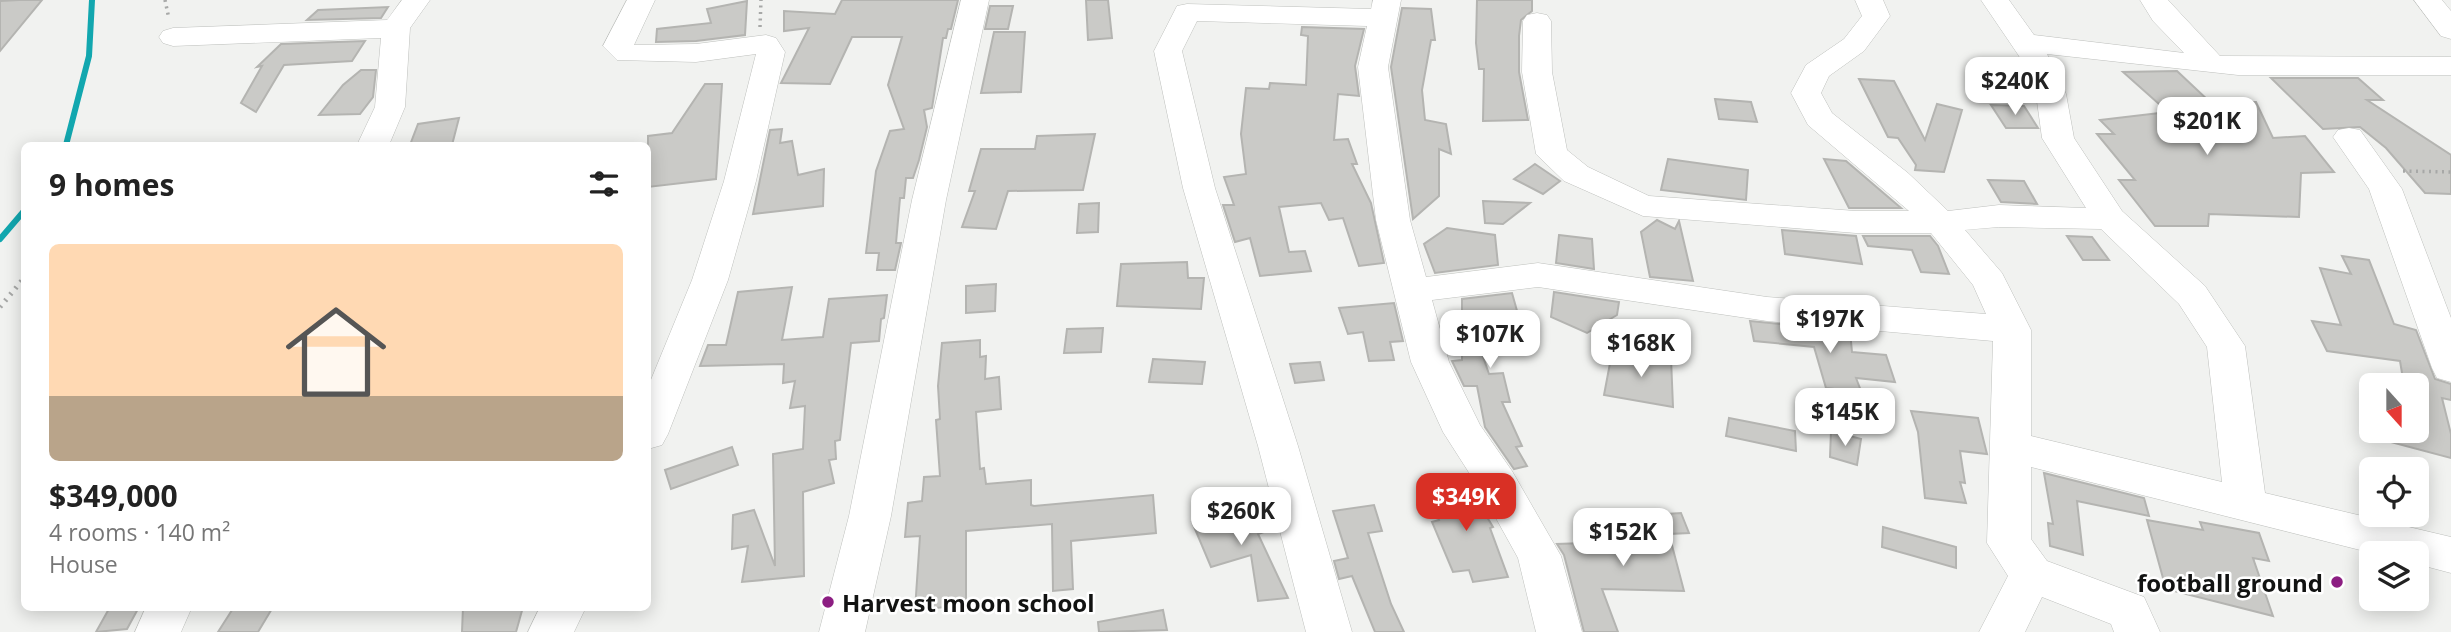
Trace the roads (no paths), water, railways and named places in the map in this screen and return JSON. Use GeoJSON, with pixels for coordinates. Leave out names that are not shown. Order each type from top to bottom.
{"type":"FeatureCollection","features":[{"type":"Feature","properties":{"kind":"street"},"geometry":{"type":"LineString","coordinates":[[374,142],[390,107],[396,28],[416,0]]}},
{"type":"Feature","properties":{"kind":"street"},"geometry":{"type":"LineString","coordinates":[[641,0],[617,46],[627,54],[696,53],[766,44],[771,52],[740,181],[710,280],[651,427]]}},
{"type":"Feature","properties":{"kind":"street"},"geometry":{"type":"LineString","coordinates":[[842,632],[870,516],[929,200],[975,0]]}},
{"type":"Feature","properties":{"kind":"street"},"geometry":{"type":"LineString","coordinates":[[1869,0],[1876,16],[1854,45],[1816,71],[1806,93],[1819,118],[1896,180],[1940,222],[1989,281],[2012,330],[2008,543],[2031,574],[2129,611],[2137,632]]}},
{"type":"Feature","properties":{"kind":"street"},"geometry":{"type":"LineString","coordinates":[[1995,0],[2025,43],[2051,94],[2058,138],[2110,219],[2192,295],[2226,346],[2246,507]]}},
{"type":"Feature","properties":{"kind":"street"},"geometry":{"type":"LineString","coordinates":[[2154,0],[2162,15],[2211,65]]}},
{"type":"Feature","properties":{"kind":"street"},"geometry":{"type":"LineString","coordinates":[[2428,0],[2451,30]]}},
{"type":"Feature","properties":{"kind":"street"},"geometry":{"type":"LineString","coordinates":[[1329,632],[1278,446],[1199,188],[1168,51],[1186,12],[1384,9],[1373,66],[1393,220],[1430,362],[1463,432],[1497,482],[1539,556],[1559,632]]}},
{"type":"Feature","properties":{"kind":"street"},"geometry":{"type":"LineString","coordinates":[[1537,20],[1537,72],[1552,154],[1576,174],[1643,206],[1856,222],[1940,222],[1999,216],[2110,219]]}},
{"type":"Feature","properties":{"kind":"street"},"geometry":{"type":"LineString","coordinates":[[173,37],[337,33],[396,28]]}},
{"type":"Feature","properties":{"kind":"street"},"geometry":{"type":"LineString","coordinates":[[2025,43],[2211,65],[2272,67],[2395,62],[2451,66]]}},
{"type":"Feature","properties":{"kind":"street"},"geometry":{"type":"LineString","coordinates":[[2349,137],[2385,189],[2451,368]]}},
{"type":"Feature","properties":{"kind":"street"},"geometry":{"type":"LineString","coordinates":[[1413,290],[1538,275],[1767,309],[1924,320],[2012,330]]}},
{"type":"Feature","properties":{"kind":"street"},"geometry":{"type":"LineString","coordinates":[[2011,447],[2246,507],[2451,555]]}},
{"type":"Feature","properties":{"kind":"street"},"geometry":{"type":"LineString","coordinates":[[2002,632],[2031,574]]}},
{"type":"Feature","properties":{"kind":"street"},"geometry":{"type":"LineString","coordinates":[[158,632],[167,611]]}},
{"type":"Feature","properties":{"kind":"street"},"geometry":{"type":"LineString","coordinates":[[551,632],[561,611]]}},
{"type":"Feature","properties":{"kind":"waterway"},"geometry":{"type":"LineString","coordinates":[[67,142],[89,56],[92,0]]}},
{"type":"Feature","properties":{"kind":"waterway"},"geometry":{"type":"LineString","coordinates":[[0,239],[21,214]]}},
{"type":"Feature","properties":{"kind":"place","name":"football ground"},"geometry":{"type":"Point","coordinates":[2337,582]}},
{"type":"Feature","properties":{"kind":"place","name":"Harvest moon school"},"geometry":{"type":"Point","coordinates":[828,602]}}]}
